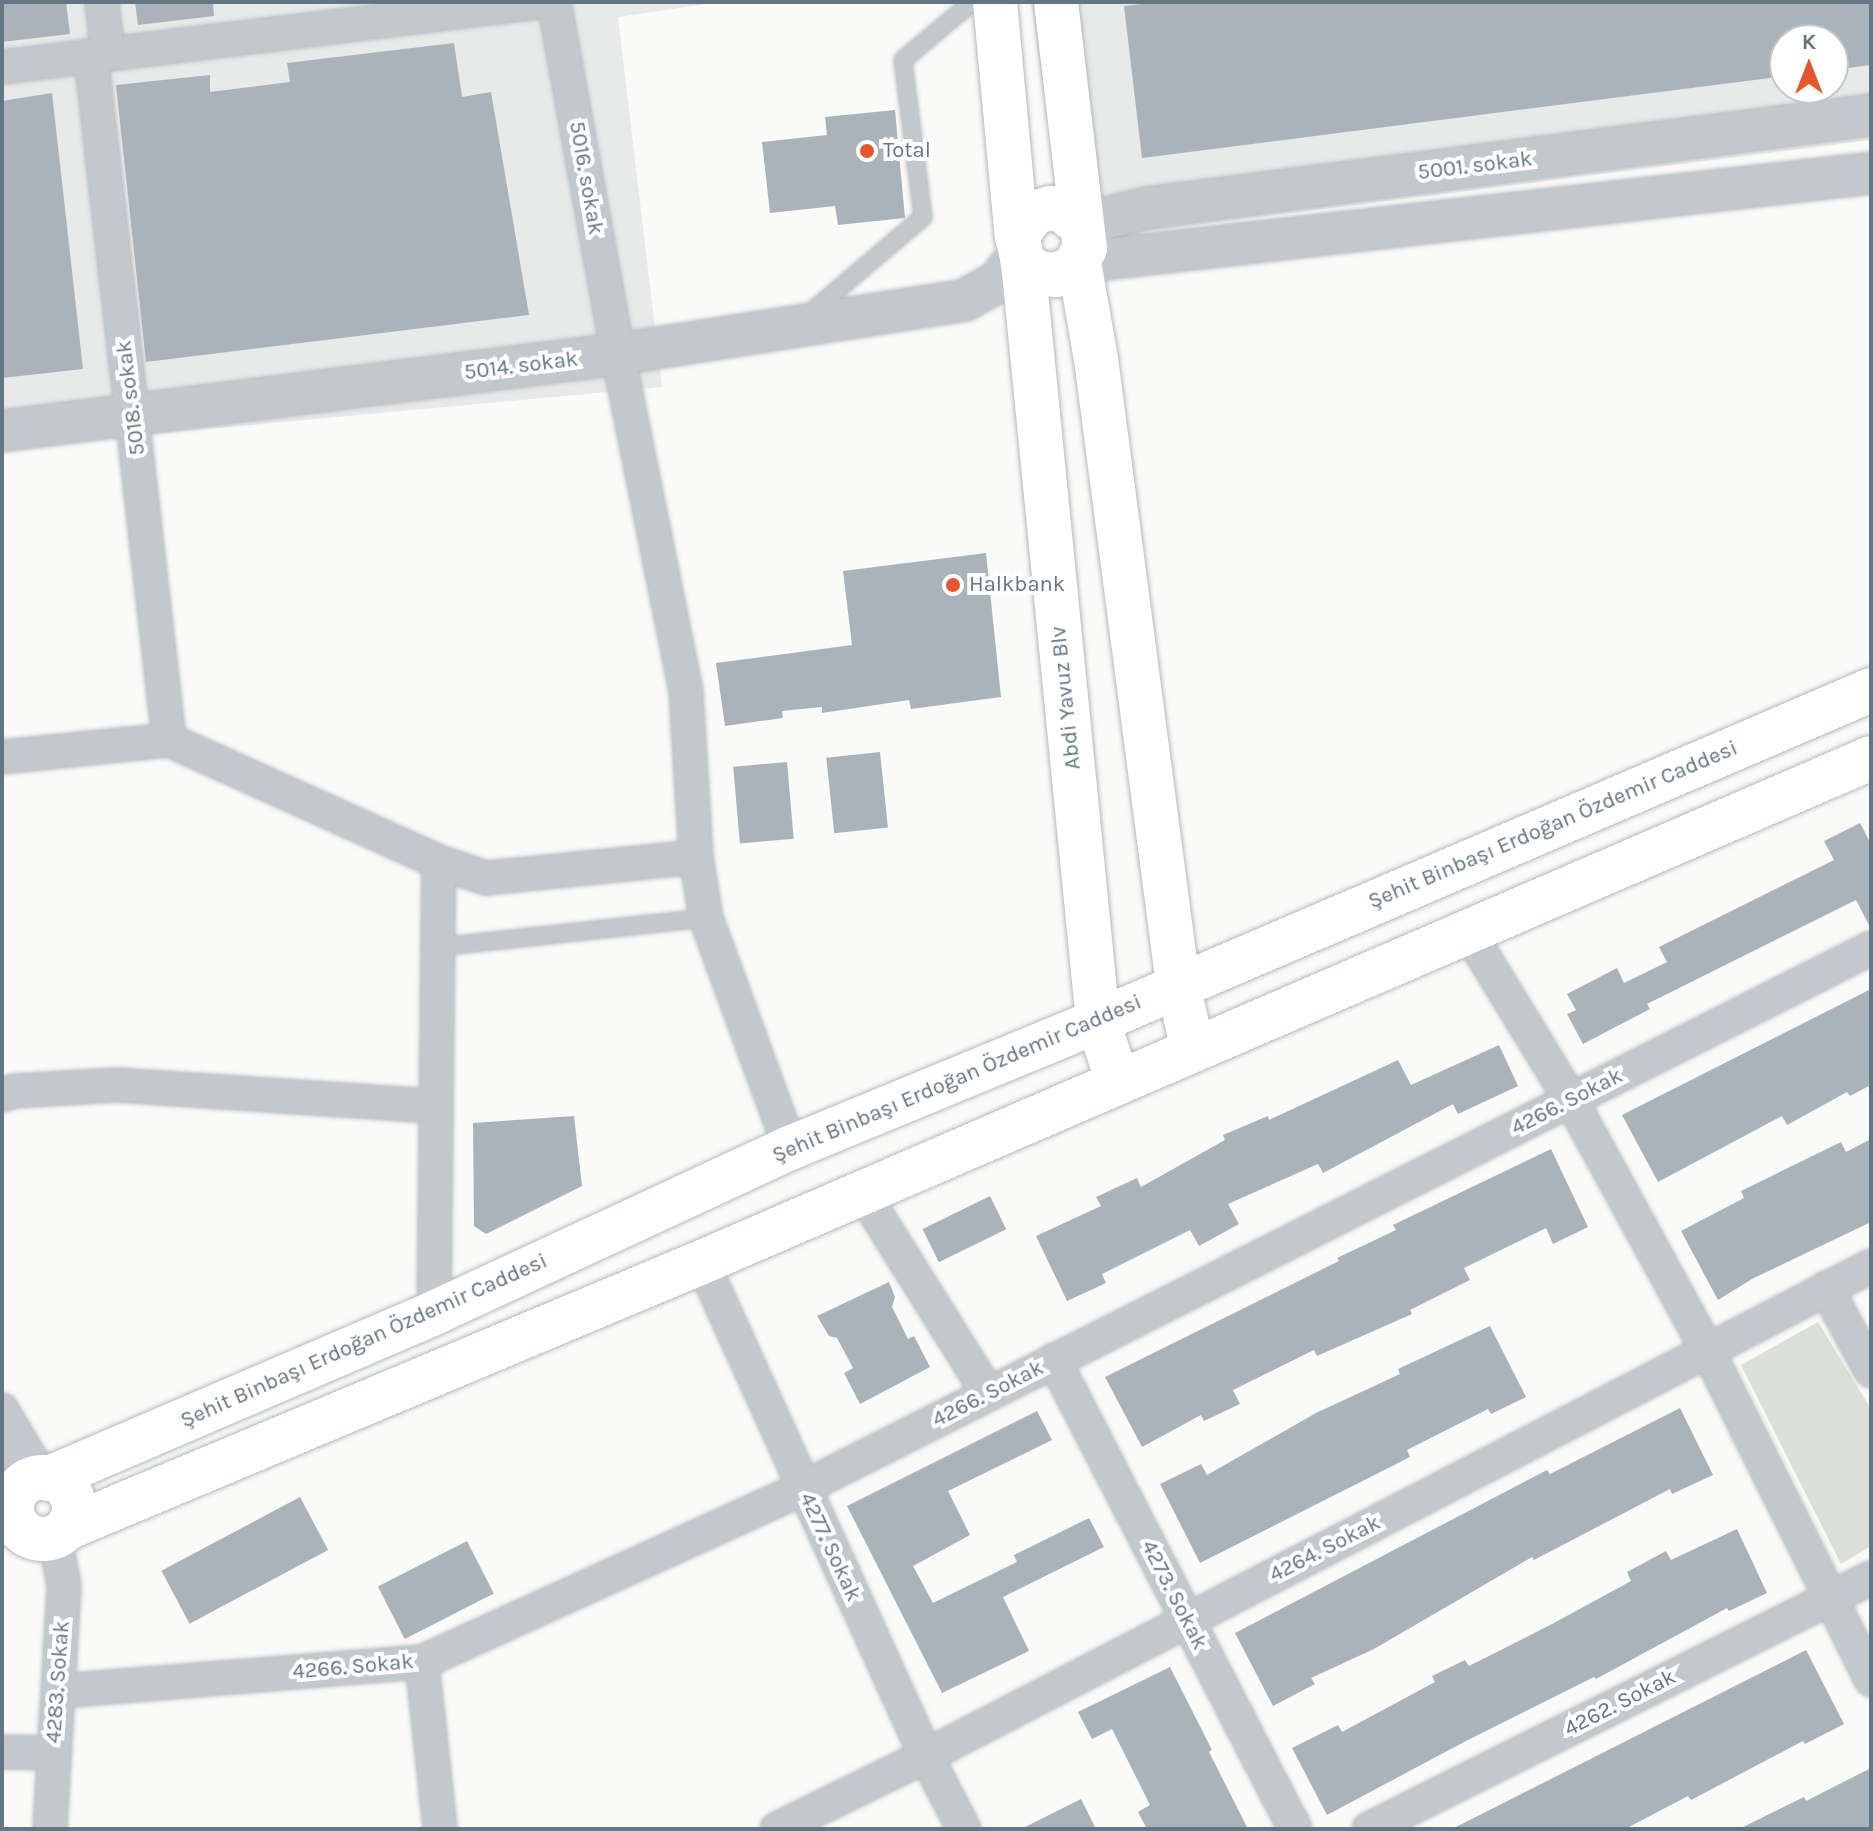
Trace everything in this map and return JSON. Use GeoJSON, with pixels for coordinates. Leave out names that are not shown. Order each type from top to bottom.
{"type":"FeatureCollection","features":[{"type":"Feature","properties":{"kind":"main road","name":"Abdi Yavuz Blv"},"geometry":{"type":"LineString","coordinates":[[995,2],[1098,1021],[1118,1083]]}},
{"type":"Feature","properties":{"kind":"main road"},"geometry":{"type":"LineString","coordinates":[[1056,2],[1080,244],[1178,984],[1193,1050]]}},
{"type":"Feature","properties":{"kind":"main road"},"geometry":{"type":"LineString","coordinates":[[1050,208],[1068,212],[1080,244],[1065,273],[1046,275],[1020,251],[1025,220],[1050,208]]}},
{"type":"Feature","properties":{"kind":"main road","name":"Şehit Binbaşı Erdoğan Özdemir Caddesi"},"geometry":{"type":"LineString","coordinates":[[25,1487],[434,1313],[790,1148],[1098,1021],[1178,984],[1871,690]]}},
{"type":"Feature","properties":{"kind":"main road"},"geometry":{"type":"LineString","coordinates":[[25,1487],[12,1502],[15,1522],[29,1536],[41,1539],[702,1262],[1871,758]]}},
{"type":"Feature","properties":{"kind":"street","name":"5018. sokak"},"geometry":{"type":"LineString","coordinates":[[102,2],[100,56],[133,415],[169,740]]}},
{"type":"Feature","properties":{"kind":"street"},"geometry":{"type":"LineString","coordinates":[[2,67],[100,56],[331,14],[538,2]]}},
{"type":"Feature","properties":{"kind":"street","name":"5016. sokak"},"geometry":{"type":"LineString","coordinates":[[554,2],[618,354],[686,692],[696,857],[706,918],[790,1148]]}},
{"type":"Feature","properties":{"kind":"street","name":"5001. sokak"},"geometry":{"type":"LineString","coordinates":[[1080,244],[1146,208],[1871,115]]}},
{"type":"Feature","properties":{"kind":"street"},"geometry":{"type":"LineString","coordinates":[[1080,244],[1871,173]]}},
{"type":"Feature","properties":{"kind":"street","name":"5014. sokak"},"geometry":{"type":"LineString","coordinates":[[2,431],[618,354],[965,300],[998,282],[1020,251]]}},
{"type":"Feature","properties":{"kind":"street"},"geometry":{"type":"LineString","coordinates":[[2,757],[169,740],[439,862],[486,878],[696,857]]}},
{"type":"Feature","properties":{"kind":"street"},"geometry":{"type":"LineString","coordinates":[[434,1313],[439,862]]}},
{"type":"Feature","properties":{"kind":"street"},"geometry":{"type":"LineString","coordinates":[[1469,933],[1571,1100],[1708,1351],[1871,1680]]}},
{"type":"Feature","properties":{"kind":"street","name":"4266. Sokak"},"geometry":{"type":"LineString","coordinates":[[60,1691],[422,1662],[803,1488],[1871,948]]}},
{"type":"Feature","properties":{"kind":"street"},"geometry":{"type":"LineString","coordinates":[[2,1095],[14,1091],[117,1085],[436,1106]]}},
{"type":"Feature","properties":{"kind":"street"},"geometry":{"type":"LineString","coordinates":[[863,1193],[988,1393]]}},
{"type":"Feature","properties":{"kind":"street","name":"4277. Sokak"},"geometry":{"type":"LineString","coordinates":[[702,1262],[926,1756],[964,1829]]}},
{"type":"Feature","properties":{"kind":"street","name":"4264. Sokak"},"geometry":{"type":"LineString","coordinates":[[777,1829],[926,1756],[1871,1266]]}},
{"type":"Feature","properties":{"kind":"street"},"geometry":{"type":"LineString","coordinates":[[1826,1288],[1871,1371]]}},
{"type":"Feature","properties":{"kind":"street","name":"4273. Sokak"},"geometry":{"type":"LineString","coordinates":[[1054,1360],[1295,1829]]}},
{"type":"Feature","properties":{"kind":"street"},"geometry":{"type":"LineString","coordinates":[[2,1410],[25,1487]]}},
{"type":"Feature","properties":{"kind":"street"},"geometry":{"type":"LineString","coordinates":[[2,1425],[25,1487]]}},
{"type":"Feature","properties":{"kind":"street","name":"4283. Sokak"},"geometry":{"type":"LineString","coordinates":[[41,1539],[64,1586],[50,1829]]}},
{"type":"Feature","properties":{"kind":"street","name":"4262. Sokak"},"geometry":{"type":"LineString","coordinates":[[1369,1829],[1871,1578]]}},
{"type":"Feature","properties":{"kind":"street"},"geometry":{"type":"LineString","coordinates":[[422,1662],[440,1829]]}},
{"type":"Feature","properties":{"kind":"street"},"geometry":{"type":"LineString","coordinates":[[2,1752],[54,1753]]}},
{"type":"Feature","properties":{"kind":"lane"},"geometry":{"type":"LineString","coordinates":[[791,329],[923,217],[903,60],[972,2]]}},
{"type":"Feature","properties":{"kind":"lane"},"geometry":{"type":"LineString","coordinates":[[438,947],[706,918]]}},
{"type":"Feature","properties":{"kind":"shaded area"},"geometry":{"type":"Polygon","coordinates":[[[2,2],[721,2],[618,17],[662,387],[2,448],[2,2]]]}},
{"type":"Feature","properties":{"kind":"shaded area"},"geometry":{"type":"Polygon","coordinates":[[[1031,2],[1871,2],[1871,140],[1110,236],[1059,198],[1031,2]]]}},
{"type":"Feature","properties":{"kind":"shaded area"},"geometry":{"type":"Polygon","coordinates":[[[1818,1322],[1871,1409],[1871,1546],[1841,1564],[1741,1365],[1818,1322]]]}},
{"type":"Feature","properties":{"kind":"building"},"geometry":{"type":"Polygon","coordinates":[[[2,2],[66,2],[70,34],[2,42],[2,2]]]}},
{"type":"Feature","properties":{"kind":"building"},"geometry":{"type":"Polygon","coordinates":[[[135,2],[213,2],[214,16],[138,25],[135,2]]]}},
{"type":"Feature","properties":{"kind":"building"},"geometry":{"type":"Polygon","coordinates":[[[1159,2],[1871,2],[1871,65],[1849,68],[1849,24],[1769,24],[1769,78],[1142,158],[1124,6],[1159,2]]]}},
{"type":"Feature","properties":{"kind":"building"},"geometry":{"type":"Polygon","coordinates":[[[454,43],[462,97],[491,92],[529,315],[146,362],[116,85],[210,75],[210,92],[290,82],[287,63],[454,43]]]}},
{"type":"Feature","properties":{"kind":"building"},"geometry":{"type":"Polygon","coordinates":[[[52,93],[83,369],[2,378],[2,101],[52,93]]]}},
{"type":"Feature","properties":{"kind":"building"},"geometry":{"type":"Polygon","coordinates":[[[895,110],[905,218],[838,225],[835,206],[770,213],[762,142],[827,135],[825,117],[895,110]]]}},
{"type":"Feature","properties":{"kind":"building"},"geometry":{"type":"Polygon","coordinates":[[[986,553],[1001,697],[911,709],[909,700],[822,713],[822,707],[782,711],[783,718],[725,726],[716,663],[852,645],[843,571],[986,553]]]}},
{"type":"Feature","properties":{"kind":"building"},"geometry":{"type":"Polygon","coordinates":[[[880,752],[888,828],[834,833],[826,758],[880,752]]]}},
{"type":"Feature","properties":{"kind":"building"},"geometry":{"type":"Polygon","coordinates":[[[787,762],[794,839],[740,843],[733,767],[787,762]]]}},
{"type":"Feature","properties":{"kind":"building"},"geometry":{"type":"Polygon","coordinates":[[[1860,823],[1871,844],[1871,929],[1856,900],[1647,1004],[1650,1009],[1583,1044],[1567,1014],[1576,1010],[1567,994],[1617,968],[1624,983],[1667,962],[1659,947],[1834,860],[1824,841],[1860,823]]]}},
{"type":"Feature","properties":{"kind":"building"},"geometry":{"type":"Polygon","coordinates":[[[1871,989],[1871,1085],[1850,1096],[1847,1092],[1787,1125],[1782,1116],[1658,1182],[1622,1115],[1871,989]]]}},
{"type":"Feature","properties":{"kind":"building"},"geometry":{"type":"Polygon","coordinates":[[[1499,1045],[1518,1086],[1458,1114],[1453,1104],[1323,1173],[1318,1164],[1228,1204],[1239,1224],[1199,1246],[1190,1230],[1102,1274],[1106,1283],[1067,1301],[1036,1236],[1101,1206],[1096,1197],[1137,1178],[1141,1187],[1225,1140],[1223,1135],[1268,1116],[1269,1120],[1398,1060],[1411,1085],[1499,1045]]]}},
{"type":"Feature","properties":{"kind":"building"},"geometry":{"type":"Polygon","coordinates":[[[574,1116],[582,1186],[486,1234],[474,1226],[473,1123],[574,1116]]]}},
{"type":"Feature","properties":{"kind":"building"},"geometry":{"type":"Polygon","coordinates":[[[1871,1139],[1871,1222],[1752,1279],[1718,1300],[1681,1231],[1744,1198],[1741,1191],[1841,1142],[1846,1152],[1871,1139]]]}},
{"type":"Feature","properties":{"kind":"building"},"geometry":{"type":"Polygon","coordinates":[[[1551,1149],[1588,1227],[1553,1244],[1546,1228],[1464,1268],[1470,1280],[1410,1310],[1412,1314],[1317,1356],[1314,1350],[1233,1390],[1240,1404],[1204,1421],[1201,1415],[1142,1447],[1105,1377],[1339,1261],[1337,1258],[1396,1230],[1393,1225],[1551,1149]]]}},
{"type":"Feature","properties":{"kind":"building"},"geometry":{"type":"Polygon","coordinates":[[[990,1196],[1006,1229],[939,1262],[923,1229],[990,1196]]]}},
{"type":"Feature","properties":{"kind":"building"},"geometry":{"type":"Polygon","coordinates":[[[889,1282],[895,1297],[892,1307],[908,1339],[914,1336],[930,1367],[860,1404],[844,1373],[853,1368],[837,1338],[829,1336],[817,1316],[889,1282]]]}},
{"type":"Feature","properties":{"kind":"building"},"geometry":{"type":"Polygon","coordinates":[[[1490,1326],[1526,1397],[1491,1414],[1488,1409],[1407,1450],[1410,1457],[1200,1563],[1160,1484],[1201,1464],[1207,1475],[1316,1413],[1400,1374],[1398,1369],[1490,1326]]]}},
{"type":"Feature","properties":{"kind":"building"},"geometry":{"type":"Polygon","coordinates":[[[1680,1408],[1713,1475],[1672,1494],[1670,1489],[1534,1560],[1532,1557],[1374,1649],[1311,1678],[1315,1684],[1273,1706],[1235,1633],[1547,1470],[1550,1474],[1680,1408]]]}},
{"type":"Feature","properties":{"kind":"building"},"geometry":{"type":"Polygon","coordinates":[[[1037,1411],[1052,1440],[948,1491],[970,1535],[913,1566],[933,1603],[1017,1562],[1014,1555],[1089,1518],[1104,1547],[1003,1597],[1029,1651],[942,1693],[847,1506],[1037,1411]]]}},
{"type":"Feature","properties":{"kind":"building"},"geometry":{"type":"Polygon","coordinates":[[[300,1497],[328,1550],[190,1624],[161,1571],[300,1497]]]}},
{"type":"Feature","properties":{"kind":"building"},"geometry":{"type":"Polygon","coordinates":[[[1737,1529],[1767,1593],[1729,1611],[1727,1608],[1596,1679],[1594,1677],[1466,1741],[1327,1815],[1292,1748],[1338,1725],[1342,1732],[1435,1682],[1432,1676],[1465,1660],[1469,1666],[1554,1623],[1631,1581],[1627,1572],[1666,1551],[1671,1560],[1737,1529]]]}},
{"type":"Feature","properties":{"kind":"building"},"geometry":{"type":"Polygon","coordinates":[[[467,1541],[494,1594],[405,1639],[378,1586],[467,1541]]]}},
{"type":"Feature","properties":{"kind":"building"},"geometry":{"type":"Polygon","coordinates":[[[1806,1650],[1844,1724],[1805,1744],[1803,1741],[1691,1800],[1688,1796],[1625,1829],[1452,1829],[1806,1650]]]}},
{"type":"Feature","properties":{"kind":"building"},"geometry":{"type":"Polygon","coordinates":[[[1170,1667],[1248,1829],[1147,1829],[1138,1812],[1150,1805],[1112,1729],[1092,1739],[1078,1712],[1170,1667]]]}},
{"type":"Feature","properties":{"kind":"building"},"geometry":{"type":"Polygon","coordinates":[[[1871,1768],[1871,1829],[1739,1829],[1804,1797],[1806,1801],[1871,1768]]]}},
{"type":"Feature","properties":{"kind":"building"},"geometry":{"type":"Polygon","coordinates":[[[1081,1799],[1096,1829],[1021,1829],[1081,1799]]]}},
{"type":"Feature","properties":{"kind":"place","name":"Total"},"geometry":{"type":"Point","coordinates":[867,151]}},
{"type":"Feature","properties":{"kind":"place","name":"Halkbank"},"geometry":{"type":"Point","coordinates":[953,585]}}]}
